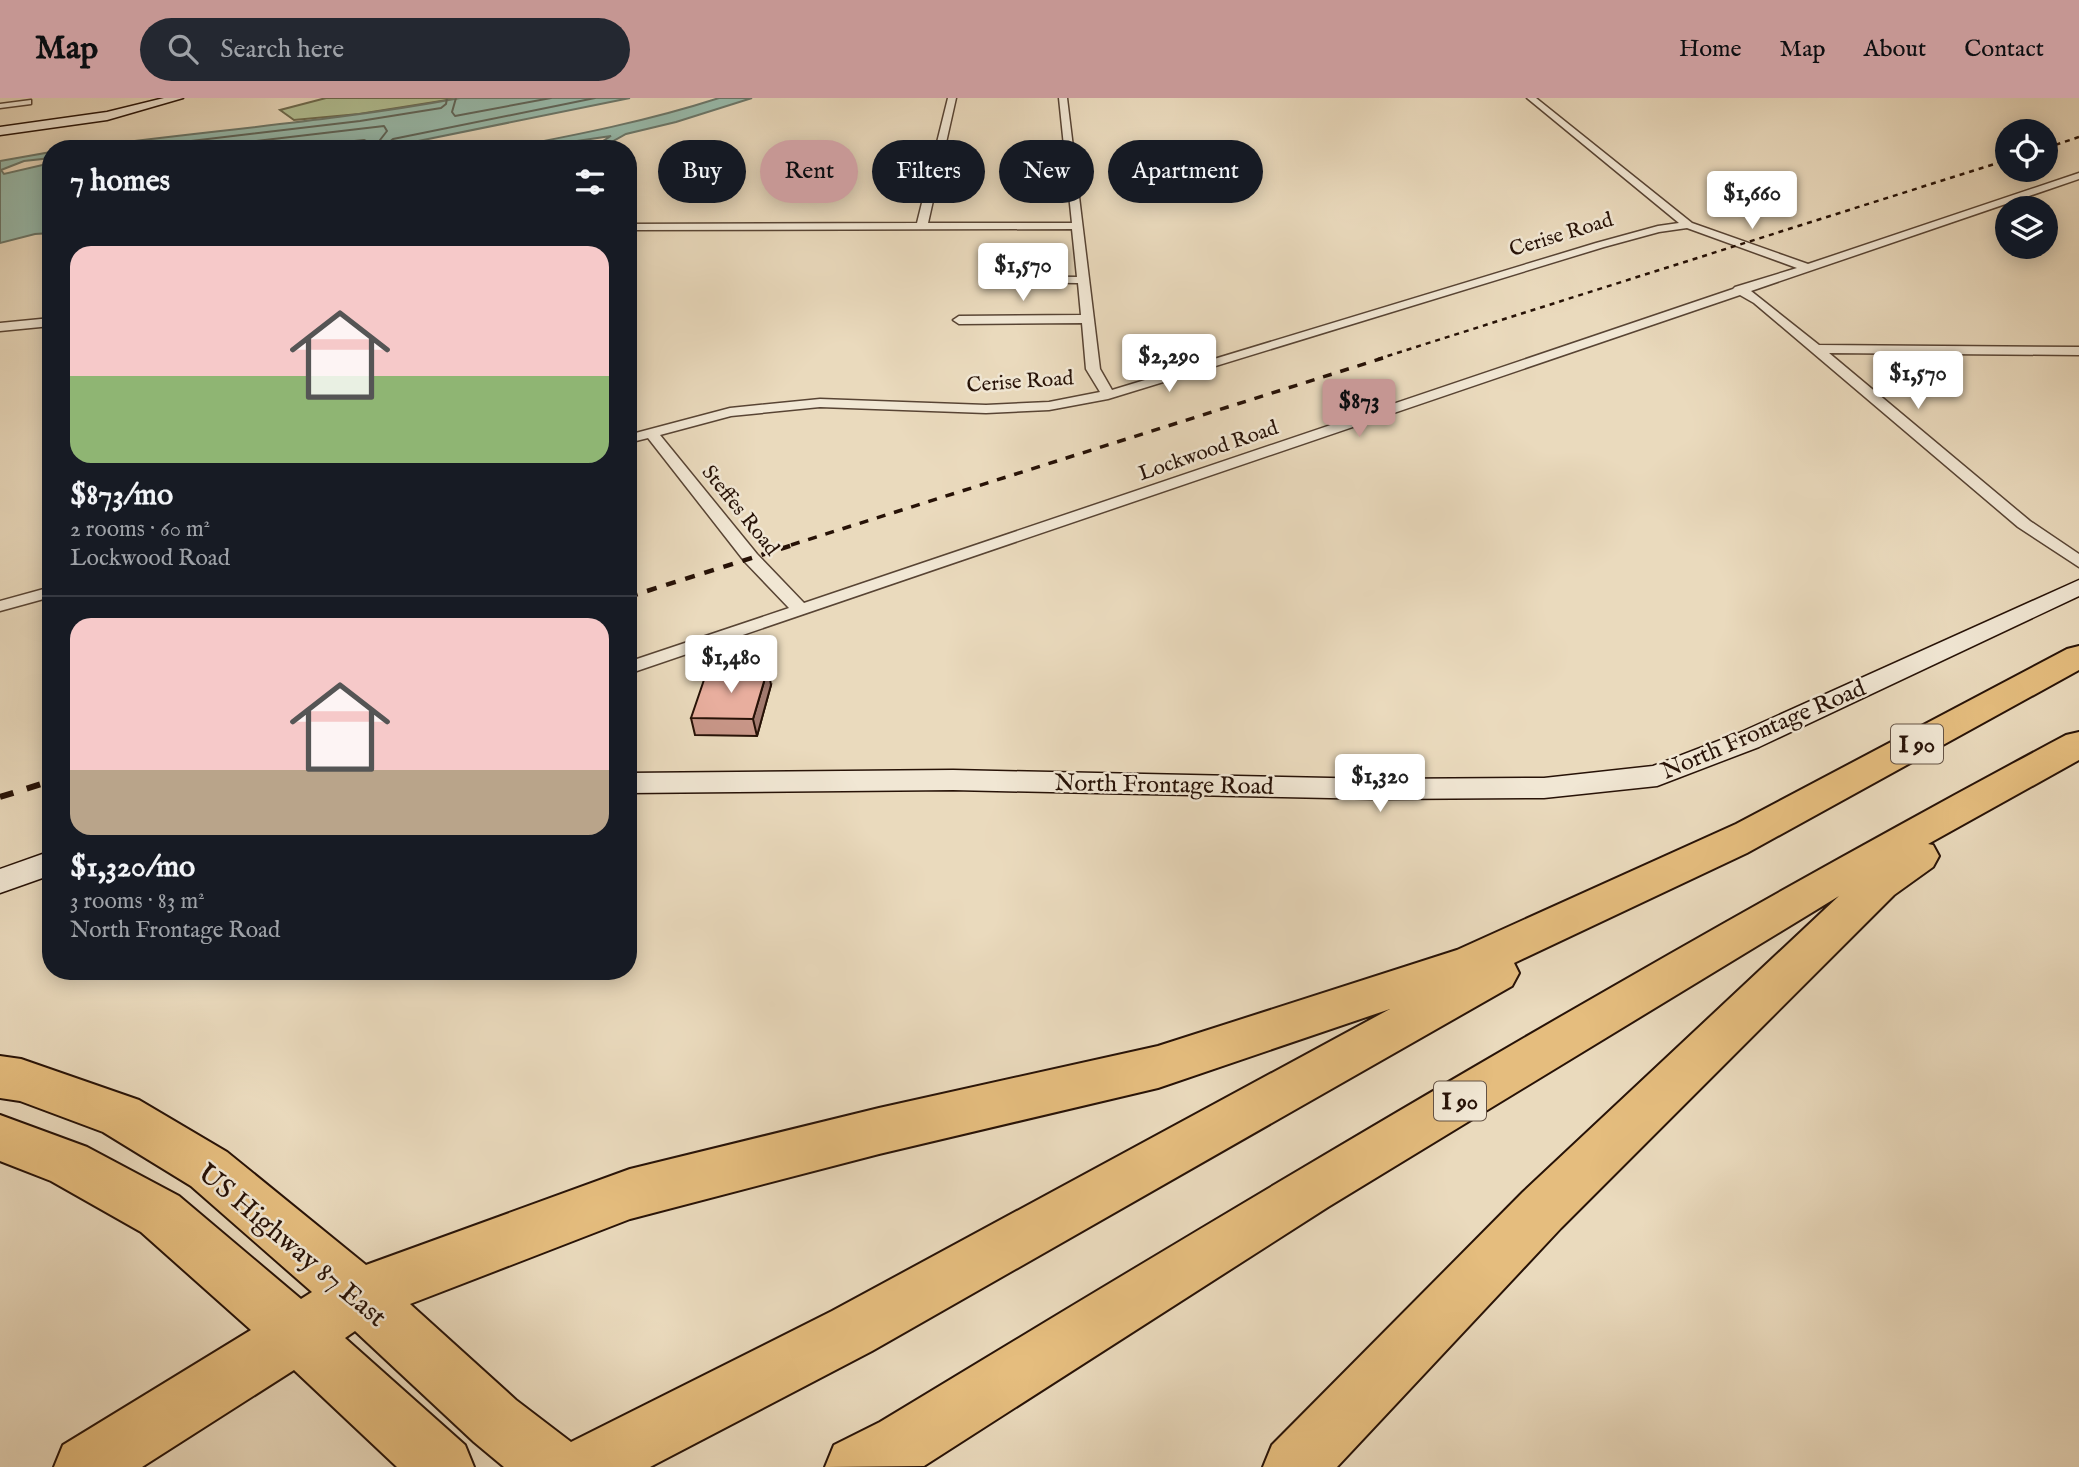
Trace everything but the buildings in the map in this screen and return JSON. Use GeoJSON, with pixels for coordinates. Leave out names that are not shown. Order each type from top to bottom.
{"type":"FeatureCollection","features":[{"type":"Feature","properties":{"kind":"highway","name":"I 90"},"geometry":{"type":"LineString","coordinates":[[586,1467],[852,1331],[1525,957],[2079,656]]}},
{"type":"Feature","properties":{"kind":"highway","name":"I 90"},"geometry":{"type":"LineString","coordinates":[[856,1467],[902,1444],[1310,1190],[1870,858],[2075,747]]}},
{"type":"Feature","properties":{"kind":"highway"},"geometry":{"type":"LineString","coordinates":[[1294,1467],[1542,1210],[1878,884],[2075,747]]}},
{"type":"Feature","properties":{"kind":"highway"},"geometry":{"type":"LineString","coordinates":[[85,1467],[359,1296],[630,1194],[866,1135],[1158,1067],[1472,962],[1756,831]]}},
{"type":"Feature","properties":{"kind":"highway","name":"US Highway 87 East"},"geometry":{"type":"LineString","coordinates":[[0,1077],[21,1080],[121,1116],[198,1162],[359,1296],[495,1421],[553,1467]]}},
{"type":"Feature","properties":{"kind":"highway"},"geometry":{"type":"LineString","coordinates":[[0,1138],[69,1164],[160,1214],[299,1335],[436,1461]]}},
{"type":"Feature","properties":{"kind":"main road"},"geometry":{"type":"LineString","coordinates":[[0,131],[107,116],[177,98]]}},
{"type":"Feature","properties":{"kind":"main road"},"geometry":{"type":"LineString","coordinates":[[0,881],[42,866]]}},
{"type":"Feature","properties":{"kind":"street"},"geometry":{"type":"LineString","coordinates":[[922,226],[952,98]]}},
{"type":"Feature","properties":{"kind":"street"},"geometry":{"type":"LineString","coordinates":[[1063,98],[1094,369],[1108,395]]}},
{"type":"Feature","properties":{"kind":"street"},"geometry":{"type":"LineString","coordinates":[[1531,98],[1688,225],[1806,267]]}},
{"type":"Feature","properties":{"kind":"street"},"geometry":{"type":"LineString","coordinates":[[0,106],[28,102]]}},
{"type":"Feature","properties":{"kind":"street","name":"Lockwood Road"},"geometry":{"type":"LineString","coordinates":[[637,665],[1739,289],[2079,176]]}},
{"type":"Feature","properties":{"kind":"street","name":"Cerise Road"},"geometry":{"type":"LineString","coordinates":[[637,437],[730,412],[820,403],[986,409],[1049,406],[1108,395],[1600,245],[1658,229],[1688,225]]}},
{"type":"Feature","properties":{"kind":"street"},"geometry":{"type":"LineString","coordinates":[[637,227],[1077,226]]}},
{"type":"Feature","properties":{"kind":"street"},"geometry":{"type":"LineString","coordinates":[[992,279],[1083,280]]}},
{"type":"Feature","properties":{"kind":"street"},"geometry":{"type":"LineString","coordinates":[[1739,289],[1758,300],[2024,524],[2079,562]]}},
{"type":"Feature","properties":{"kind":"street"},"geometry":{"type":"LineString","coordinates":[[959,320],[1088,319]]}},
{"type":"Feature","properties":{"kind":"street"},"geometry":{"type":"LineString","coordinates":[[0,327],[42,323]]}},
{"type":"Feature","properties":{"kind":"street"},"geometry":{"type":"LineString","coordinates":[[1817,349],[2079,351]]}},
{"type":"Feature","properties":{"kind":"street","name":"Steffes Road"},"geometry":{"type":"LineString","coordinates":[[651,433],[751,558],[801,610]]}},
{"type":"Feature","properties":{"kind":"street","name":"North Frontage Road"},"geometry":{"type":"LineString","coordinates":[[637,783],[953,780],[1405,789],[1544,788],[1657,776],[1749,740],[2079,587]]}},
{"type":"Feature","properties":{"kind":"street"},"geometry":{"type":"LineString","coordinates":[[0,606],[42,594]]}},
{"type":"Feature","properties":{"kind":"shaded area"},"geometry":{"type":"Polygon","coordinates":[[[326,98],[460,98],[359,114],[294,120],[280,110],[326,98]]]}},
{"type":"Feature","properties":{"kind":"water"},"geometry":{"type":"Polygon","coordinates":[[[460,98],[630,98],[423,140],[146,140],[315,120],[460,98]]]}},
{"type":"Feature","properties":{"kind":"water"},"geometry":{"type":"Polygon","coordinates":[[[719,98],[752,98],[676,122],[626,134],[615,140],[605,140],[611,136],[584,140],[548,140],[639,121],[719,98]]]}},
{"type":"Feature","properties":{"kind":"water"},"geometry":{"type":"Polygon","coordinates":[[[42,154],[42,159],[24,161],[1,170],[4,174],[42,165],[42,234],[0,243],[0,161],[42,154]]]}},
{"type":"Feature","properties":{"kind":"railway"},"geometry":{"type":"LineString","coordinates":[[2058,144],[2079,137]]}},
{"type":"Feature","properties":{"kind":"railway"},"geometry":{"type":"LineString","coordinates":[[1378,359],[1995,164]]}},
{"type":"Feature","properties":{"kind":"railway"},"geometry":{"type":"LineString","coordinates":[[791,545],[1383,358]]}},
{"type":"Feature","properties":{"kind":"railway"},"geometry":{"type":"LineString","coordinates":[[637,594],[796,544]]}},
{"type":"Feature","properties":{"kind":"railway"},"geometry":{"type":"LineString","coordinates":[[0,797],[42,784]]}}]}
